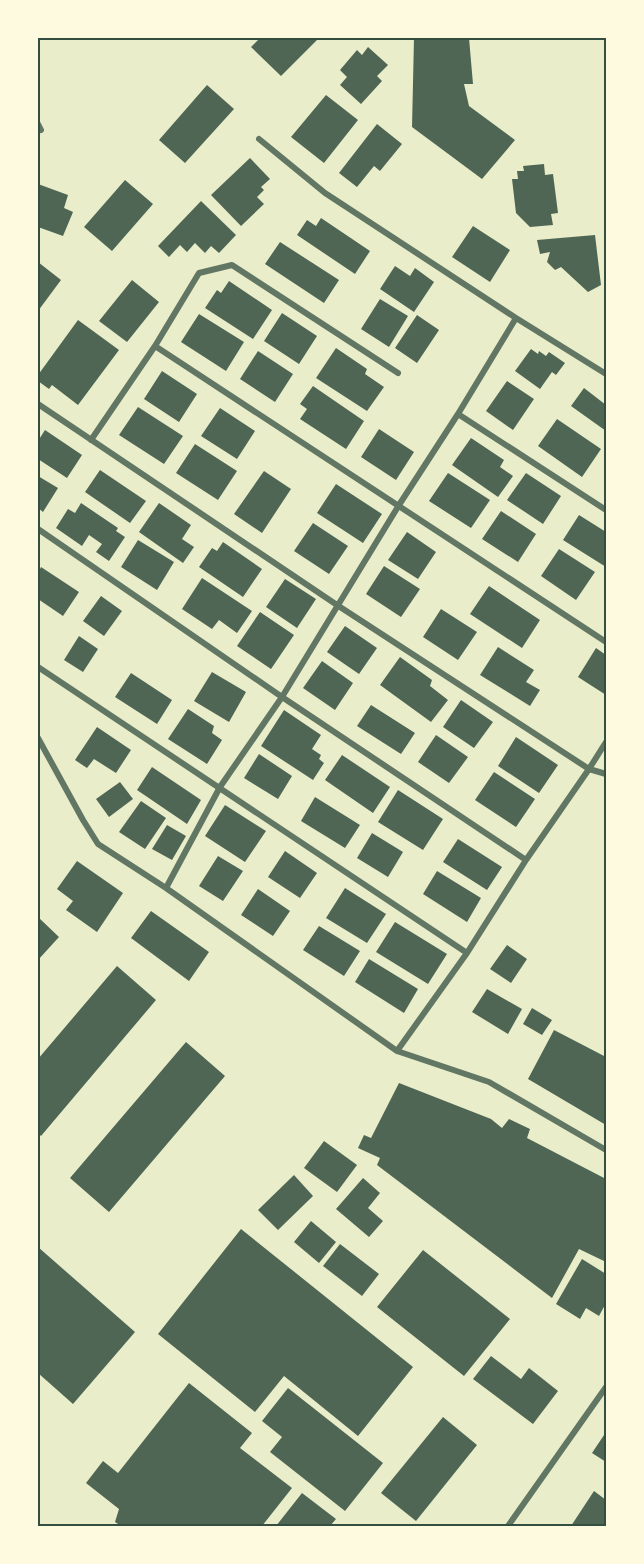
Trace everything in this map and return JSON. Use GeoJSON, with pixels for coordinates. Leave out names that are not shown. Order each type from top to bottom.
{"type":"FeatureCollection","features":[{"type":"Feature","properties":{"kind":"street"},"geometry":{"type":"LineString","coordinates":[[259,139],[325,193],[606,374]]}},
{"type":"Feature","properties":{"kind":"street"},"geometry":{"type":"LineString","coordinates":[[91,440],[155,346],[200,273],[232,265],[398,373]]}},
{"type":"Feature","properties":{"kind":"street"},"geometry":{"type":"LineString","coordinates":[[166,888],[220,787],[282,697],[516,318]]}},
{"type":"Feature","properties":{"kind":"street"},"geometry":{"type":"LineString","coordinates":[[155,346],[606,642]]}},
{"type":"Feature","properties":{"kind":"street"},"geometry":{"type":"LineString","coordinates":[[38,404],[337,605],[589,770],[606,774]]}},
{"type":"Feature","properties":{"kind":"street"},"geometry":{"type":"LineString","coordinates":[[458,414],[606,510]]}},
{"type":"Feature","properties":{"kind":"street"},"geometry":{"type":"LineString","coordinates":[[38,529],[282,697],[526,860]]}},
{"type":"Feature","properties":{"kind":"street"},"geometry":{"type":"LineString","coordinates":[[38,667],[466,952]]}},
{"type":"Feature","properties":{"kind":"street"},"geometry":{"type":"LineString","coordinates":[[38,738],[98,844],[166,888],[397,1051],[489,1082],[606,1150]]}},
{"type":"Feature","properties":{"kind":"street"},"geometry":{"type":"LineString","coordinates":[[397,1051],[606,742]]}},
{"type":"Feature","properties":{"kind":"street"},"geometry":{"type":"LineString","coordinates":[[508,1527],[606,1387]]}},
{"type":"Feature","properties":{"kind":"building"},"geometry":{"type":"Polygon","coordinates":[[[260,38],[319,38],[281,76],[251,47],[260,38]]]}},
{"type":"Feature","properties":{"kind":"building"},"geometry":{"type":"Polygon","coordinates":[[[414,38],[469,38],[473,84],[464,84],[469,106],[515,140],[482,179],[412,127],[414,38]]]}},
{"type":"Feature","properties":{"kind":"building"},"geometry":{"type":"Polygon","coordinates":[[[368,47],[388,65],[377,76],[382,81],[361,104],[340,85],[347,77],[340,70],[357,50],[362,55],[368,47]]]}},
{"type":"Feature","properties":{"kind":"building"},"geometry":{"type":"Polygon","coordinates":[[[207,85],[234,109],[185,163],[159,140],[207,85]]]}},
{"type":"Feature","properties":{"kind":"building"},"geometry":{"type":"Polygon","coordinates":[[[326,95],[358,120],[324,163],[291,137],[326,95]]]}},
{"type":"Feature","properties":{"kind":"building"},"geometry":{"type":"Polygon","coordinates":[[[377,124],[402,144],[380,171],[374,166],[357,187],[339,173],[377,124]]]}},
{"type":"Feature","properties":{"kind":"building"},"geometry":{"type":"Polygon","coordinates":[[[250,158],[270,179],[261,187],[264,190],[257,197],[264,204],[241,226],[211,195],[250,158]]]}},
{"type":"Feature","properties":{"kind":"building"},"geometry":{"type":"Polygon","coordinates":[[[544,164],[545,175],[553,174],[558,213],[551,214],[553,225],[530,227],[516,213],[512,179],[518,179],[517,171],[524,171],[523,166],[544,164]]]}},
{"type":"Feature","properties":{"kind":"building"},"geometry":{"type":"Polygon","coordinates":[[[125,180],[153,204],[112,251],[84,227],[125,180]]]}},
{"type":"Feature","properties":{"kind":"building"},"geometry":{"type":"Polygon","coordinates":[[[38,184],[68,195],[64,208],[73,212],[63,236],[38,227],[38,184]]]}},
{"type":"Feature","properties":{"kind":"building"},"geometry":{"type":"Polygon","coordinates":[[[201,201],[236,235],[219,253],[211,246],[205,253],[195,243],[187,252],[180,245],[169,257],[158,246],[201,201]]]}},
{"type":"Feature","properties":{"kind":"building"},"geometry":{"type":"Polygon","coordinates":[[[321,218],[370,251],[355,274],[297,235],[307,220],[316,226],[321,218]]]}},
{"type":"Feature","properties":{"kind":"building"},"geometry":{"type":"Polygon","coordinates":[[[473,226],[510,250],[490,282],[452,257],[473,226]]]}},
{"type":"Feature","properties":{"kind":"building"},"geometry":{"type":"Polygon","coordinates":[[[595,235],[601,285],[588,292],[561,267],[555,270],[547,262],[550,252],[540,254],[537,240],[595,235]]]}},
{"type":"Feature","properties":{"kind":"building"},"geometry":{"type":"Polygon","coordinates":[[[280,242],[339,280],[324,303],[265,264],[280,242]]]}},
{"type":"Feature","properties":{"kind":"building"},"geometry":{"type":"Polygon","coordinates":[[[38,262],[61,280],[38,311],[38,262]]]}},
{"type":"Feature","properties":{"kind":"building"},"geometry":{"type":"Polygon","coordinates":[[[395,266],[410,276],[415,268],[434,282],[414,312],[380,289],[395,266]]]}},
{"type":"Feature","properties":{"kind":"building"},"geometry":{"type":"Polygon","coordinates":[[[132,280],[159,302],[127,342],[99,321],[132,280]]]}},
{"type":"Feature","properties":{"kind":"building"},"geometry":{"type":"Polygon","coordinates":[[[229,281],[272,310],[253,339],[205,308],[217,290],[221,293],[229,281]]]}},
{"type":"Feature","properties":{"kind":"building"},"geometry":{"type":"Polygon","coordinates":[[[380,299],[408,316],[389,347],[361,329],[380,299]]]}},
{"type":"Feature","properties":{"kind":"building"},"geometry":{"type":"Polygon","coordinates":[[[282,313],[317,336],[299,364],[264,341],[282,313]]]}},
{"type":"Feature","properties":{"kind":"building"},"geometry":{"type":"Polygon","coordinates":[[[199,314],[244,342],[226,371],[181,342],[199,314]]]}},
{"type":"Feature","properties":{"kind":"building"},"geometry":{"type":"Polygon","coordinates":[[[417,315],[439,330],[417,363],[395,348],[417,315]]]}},
{"type":"Feature","properties":{"kind":"building"},"geometry":{"type":"Polygon","coordinates":[[[78,320],[119,350],[78,405],[52,385],[49,389],[38,381],[38,375],[78,320]]]}},
{"type":"Feature","properties":{"kind":"building"},"geometry":{"type":"Polygon","coordinates":[[[336,348],[367,369],[365,374],[384,387],[367,411],[316,378],[336,348]]]}},
{"type":"Feature","properties":{"kind":"building"},"geometry":{"type":"Polygon","coordinates":[[[531,349],[546,356],[549,352],[565,363],[556,375],[552,372],[540,389],[515,371],[531,349]]]}},
{"type":"Feature","properties":{"kind":"building"},"geometry":{"type":"Polygon","coordinates":[[[258,351],[293,374],[275,402],[240,379],[258,351]]]}},
{"type":"Feature","properties":{"kind":"building"},"geometry":{"type":"Polygon","coordinates":[[[162,371],[197,394],[179,422],[144,399],[162,371]]]}},
{"type":"Feature","properties":{"kind":"building"},"geometry":{"type":"Polygon","coordinates":[[[507,381],[534,399],[513,430],[486,411],[507,381]]]}},
{"type":"Feature","properties":{"kind":"building"},"geometry":{"type":"Polygon","coordinates":[[[313,386],[364,421],[346,449],[300,419],[307,409],[300,404],[313,386]]]}},
{"type":"Feature","properties":{"kind":"building"},"geometry":{"type":"Polygon","coordinates":[[[584,388],[606,405],[606,431],[571,406],[584,388]]]}},
{"type":"Feature","properties":{"kind":"building"},"geometry":{"type":"Polygon","coordinates":[[[138,407],[183,436],[164,464],[119,435],[138,407]]]}},
{"type":"Feature","properties":{"kind":"building"},"geometry":{"type":"Polygon","coordinates":[[[220,408],[255,431],[237,459],[201,436],[220,408]]]}},
{"type":"Feature","properties":{"kind":"building"},"geometry":{"type":"Polygon","coordinates":[[[557,419],[601,449],[582,477],[538,446],[557,419]]]}},
{"type":"Feature","properties":{"kind":"building"},"geometry":{"type":"Polygon","coordinates":[[[379,429],[414,452],[396,480],[361,457],[379,429]]]}},
{"type":"Feature","properties":{"kind":"building"},"geometry":{"type":"Polygon","coordinates":[[[45,430],[82,455],[67,478],[38,459],[38,441],[45,430]]]}},
{"type":"Feature","properties":{"kind":"building"},"geometry":{"type":"Polygon","coordinates":[[[471,438],[504,460],[500,467],[513,476],[498,497],[452,465],[471,438]]]}},
{"type":"Feature","properties":{"kind":"building"},"geometry":{"type":"Polygon","coordinates":[[[195,444],[237,471],[218,500],[176,473],[195,444]]]}},
{"type":"Feature","properties":{"kind":"building"},"geometry":{"type":"Polygon","coordinates":[[[100,470],[146,501],[130,523],[85,492],[100,470]]]}},
{"type":"Feature","properties":{"kind":"building"},"geometry":{"type":"Polygon","coordinates":[[[264,471],[291,489],[262,533],[234,514],[264,471]]]}},
{"type":"Feature","properties":{"kind":"building"},"geometry":{"type":"Polygon","coordinates":[[[448,473],[490,500],[471,528],[429,501],[448,473]]]}},
{"type":"Feature","properties":{"kind":"building"},"geometry":{"type":"Polygon","coordinates":[[[526,473],[561,496],[543,524],[507,500],[526,473]]]}},
{"type":"Feature","properties":{"kind":"building"},"geometry":{"type":"Polygon","coordinates":[[[38,476],[58,488],[43,512],[38,508],[38,476]]]}},
{"type":"Feature","properties":{"kind":"building"},"geometry":{"type":"Polygon","coordinates":[[[336,484],[382,514],[363,543],[317,513],[336,484]]]}},
{"type":"Feature","properties":{"kind":"building"},"geometry":{"type":"Polygon","coordinates":[[[81,503],[118,528],[116,531],[125,537],[109,561],[96,552],[102,544],[89,535],[82,546],[56,528],[68,509],[75,513],[81,503]]]}},
{"type":"Feature","properties":{"kind":"building"},"geometry":{"type":"Polygon","coordinates":[[[159,503],[191,525],[182,539],[194,547],[183,563],[139,532],[159,503]]]}},
{"type":"Feature","properties":{"kind":"building"},"geometry":{"type":"Polygon","coordinates":[[[501,511],[536,534],[518,562],[482,539],[501,511]]]}},
{"type":"Feature","properties":{"kind":"building"},"geometry":{"type":"Polygon","coordinates":[[[579,515],[606,532],[606,567],[563,540],[579,515]]]}},
{"type":"Feature","properties":{"kind":"building"},"geometry":{"type":"Polygon","coordinates":[[[313,523],[348,546],[329,574],[294,551],[313,523]]]}},
{"type":"Feature","properties":{"kind":"building"},"geometry":{"type":"Polygon","coordinates":[[[407,532],[436,552],[418,579],[388,560],[407,532]]]}},
{"type":"Feature","properties":{"kind":"building"},"geometry":{"type":"Polygon","coordinates":[[[138,540],[174,562],[157,590],[121,567],[138,540]]]}},
{"type":"Feature","properties":{"kind":"building"},"geometry":{"type":"Polygon","coordinates":[[[223,542],[262,569],[243,597],[199,567],[212,548],[217,551],[223,542]]]}},
{"type":"Feature","properties":{"kind":"building"},"geometry":{"type":"Polygon","coordinates":[[[559,549],[595,572],[576,600],[541,576],[559,549]]]}},
{"type":"Feature","properties":{"kind":"building"},"geometry":{"type":"Polygon","coordinates":[[[384,566],[420,589],[401,617],[366,594],[384,566]]]}},
{"type":"Feature","properties":{"kind":"building"},"geometry":{"type":"Polygon","coordinates":[[[41,567],[79,592],[63,616],[38,599],[38,573],[41,567]]]}},
{"type":"Feature","properties":{"kind":"building"},"geometry":{"type":"Polygon","coordinates":[[[202,578],[252,611],[237,633],[219,620],[212,629],[182,609],[202,578]]]}},
{"type":"Feature","properties":{"kind":"building"},"geometry":{"type":"Polygon","coordinates":[[[285,579],[316,599],[297,628],[266,607],[285,579]]]}},
{"type":"Feature","properties":{"kind":"building"},"geometry":{"type":"Polygon","coordinates":[[[489,586],[540,620],[522,648],[470,614],[489,586]]]}},
{"type":"Feature","properties":{"kind":"building"},"geometry":{"type":"Polygon","coordinates":[[[101,596],[122,611],[104,636],[83,621],[101,596]]]}},
{"type":"Feature","properties":{"kind":"building"},"geometry":{"type":"Polygon","coordinates":[[[441,609],[477,632],[458,660],[423,637],[441,609]]]}},
{"type":"Feature","properties":{"kind":"building"},"geometry":{"type":"Polygon","coordinates":[[[260,612],[294,635],[271,669],[237,646],[260,612]]]}},
{"type":"Feature","properties":{"kind":"building"},"geometry":{"type":"Polygon","coordinates":[[[345,626],[377,648],[359,674],[327,652],[345,626]]]}},
{"type":"Feature","properties":{"kind":"building"},"geometry":{"type":"Polygon","coordinates":[[[79,636],[98,649],[83,672],[64,660],[79,636]]]}},
{"type":"Feature","properties":{"kind":"building"},"geometry":{"type":"Polygon","coordinates":[[[498,647],[534,670],[526,682],[540,690],[530,706],[480,675],[498,647]]]}},
{"type":"Feature","properties":{"kind":"building"},"geometry":{"type":"Polygon","coordinates":[[[596,648],[606,655],[606,695],[578,677],[596,648]]]}},
{"type":"Feature","properties":{"kind":"building"},"geometry":{"type":"Polygon","coordinates":[[[400,657],[432,680],[430,686],[448,700],[431,722],[380,685],[400,657]]]}},
{"type":"Feature","properties":{"kind":"building"},"geometry":{"type":"Polygon","coordinates":[[[322,661],[353,683],[335,710],[303,688],[322,661]]]}},
{"type":"Feature","properties":{"kind":"building"},"geometry":{"type":"Polygon","coordinates":[[[212,672],[246,692],[229,722],[194,701],[212,672]]]}},
{"type":"Feature","properties":{"kind":"building"},"geometry":{"type":"Polygon","coordinates":[[[131,673],[172,700],[157,724],[115,697],[131,673]]]}},
{"type":"Feature","properties":{"kind":"building"},"geometry":{"type":"Polygon","coordinates":[[[461,700],[493,722],[474,748],[443,727],[461,700]]]}},
{"type":"Feature","properties":{"kind":"building"},"geometry":{"type":"Polygon","coordinates":[[[371,705],[415,733],[401,754],[357,726],[371,705]]]}},
{"type":"Feature","properties":{"kind":"building"},"geometry":{"type":"Polygon","coordinates":[[[188,709],[214,726],[212,733],[222,740],[207,764],[168,739],[188,709]]]}},
{"type":"Feature","properties":{"kind":"building"},"geometry":{"type":"Polygon","coordinates":[[[284,710],[321,735],[312,749],[321,755],[319,759],[324,763],[313,780],[261,746],[284,710]]]}},
{"type":"Feature","properties":{"kind":"building"},"geometry":{"type":"Polygon","coordinates":[[[97,727],[131,750],[116,773],[94,759],[87,768],[75,760],[97,727]]]}},
{"type":"Feature","properties":{"kind":"building"},"geometry":{"type":"Polygon","coordinates":[[[436,735],[468,757],[449,783],[418,762],[436,735]]]}},
{"type":"Feature","properties":{"kind":"building"},"geometry":{"type":"Polygon","coordinates":[[[516,737],[558,765],[539,793],[498,766],[516,737]]]}},
{"type":"Feature","properties":{"kind":"building"},"geometry":{"type":"Polygon","coordinates":[[[259,754],[292,776],[278,799],[244,778],[259,754]]]}},
{"type":"Feature","properties":{"kind":"building"},"geometry":{"type":"Polygon","coordinates":[[[342,755],[390,787],[373,813],[325,780],[342,755]]]}},
{"type":"Feature","properties":{"kind":"building"},"geometry":{"type":"Polygon","coordinates":[[[152,767],[201,800],[187,824],[137,790],[152,767]]]}},
{"type":"Feature","properties":{"kind":"building"},"geometry":{"type":"Polygon","coordinates":[[[494,772],[535,799],[516,827],[475,800],[494,772]]]}},
{"type":"Feature","properties":{"kind":"building"},"geometry":{"type":"Polygon","coordinates":[[[120,782],[133,799],[109,817],[96,799],[120,782]]]}},
{"type":"Feature","properties":{"kind":"building"},"geometry":{"type":"Polygon","coordinates":[[[398,790],[443,819],[423,850],[378,822],[398,790]]]}},
{"type":"Feature","properties":{"kind":"building"},"geometry":{"type":"Polygon","coordinates":[[[315,797],[360,825],[345,848],[301,821],[315,797]]]}},
{"type":"Feature","properties":{"kind":"building"},"geometry":{"type":"Polygon","coordinates":[[[141,801],[166,818],[145,849],[119,832],[141,801]]]}},
{"type":"Feature","properties":{"kind":"building"},"geometry":{"type":"Polygon","coordinates":[[[225,805],[266,831],[245,862],[205,836],[225,805]]]}},
{"type":"Feature","properties":{"kind":"building"},"geometry":{"type":"Polygon","coordinates":[[[167,825],[186,836],[172,860],[152,849],[167,825]]]}},
{"type":"Feature","properties":{"kind":"building"},"geometry":{"type":"Polygon","coordinates":[[[372,833],[403,852],[388,877],[357,858],[372,833]]]}},
{"type":"Feature","properties":{"kind":"building"},"geometry":{"type":"Polygon","coordinates":[[[458,839],[502,867],[487,890],[443,862],[458,839]]]}},
{"type":"Feature","properties":{"kind":"building"},"geometry":{"type":"Polygon","coordinates":[[[285,851],[317,873],[300,898],[268,877],[285,851]]]}},
{"type":"Feature","properties":{"kind":"building"},"geometry":{"type":"Polygon","coordinates":[[[218,856],[243,871],[223,901],[199,886],[218,856]]]}},
{"type":"Feature","properties":{"kind":"building"},"geometry":{"type":"Polygon","coordinates":[[[77,861],[123,893],[97,932],[66,910],[73,901],[57,889],[77,861]]]}},
{"type":"Feature","properties":{"kind":"building"},"geometry":{"type":"Polygon","coordinates":[[[437,871],[481,898],[467,922],[423,894],[437,871]]]}},
{"type":"Feature","properties":{"kind":"building"},"geometry":{"type":"Polygon","coordinates":[[[345,888],[386,914],[367,943],[326,918],[345,888]]]}},
{"type":"Feature","properties":{"kind":"building"},"geometry":{"type":"Polygon","coordinates":[[[258,889],[290,911],[273,936],[241,915],[258,889]]]}},
{"type":"Feature","properties":{"kind":"building"},"geometry":{"type":"Polygon","coordinates":[[[151,911],[209,952],[189,981],[131,938],[151,911]]]}},
{"type":"Feature","properties":{"kind":"building"},"geometry":{"type":"Polygon","coordinates":[[[38,917],[59,937],[38,960],[38,917]]]}},
{"type":"Feature","properties":{"kind":"building"},"geometry":{"type":"Polygon","coordinates":[[[395,922],[447,954],[428,984],[376,952],[395,922]]]}},
{"type":"Feature","properties":{"kind":"building"},"geometry":{"type":"Polygon","coordinates":[[[319,926],[360,951],[344,976],[303,950],[319,926]]]}},
{"type":"Feature","properties":{"kind":"building"},"geometry":{"type":"Polygon","coordinates":[[[507,945],[527,959],[511,983],[490,969],[507,945]]]}},
{"type":"Feature","properties":{"kind":"building"},"geometry":{"type":"Polygon","coordinates":[[[369,959],[418,989],[404,1013],[355,982],[369,959]]]}},
{"type":"Feature","properties":{"kind":"building"},"geometry":{"type":"Polygon","coordinates":[[[117,966],[156,1000],[41,1136],[38,1133],[38,1059],[117,966]]]}},
{"type":"Feature","properties":{"kind":"building"},"geometry":{"type":"Polygon","coordinates":[[[487,989],[522,1009],[508,1034],[472,1012],[487,989]]]}},
{"type":"Feature","properties":{"kind":"building"},"geometry":{"type":"Polygon","coordinates":[[[532,1008],[552,1020],[542,1035],[523,1024],[532,1008]]]}},
{"type":"Feature","properties":{"kind":"building"},"geometry":{"type":"Polygon","coordinates":[[[554,1030],[606,1057],[606,1125],[528,1079],[554,1030]]]}},
{"type":"Feature","properties":{"kind":"building"},"geometry":{"type":"Polygon","coordinates":[[[186,1042],[225,1076],[109,1212],[70,1178],[186,1042]]]}},
{"type":"Feature","properties":{"kind":"building"},"geometry":{"type":"Polygon","coordinates":[[[399,1083],[491,1119],[502,1128],[509,1119],[530,1129],[527,1138],[606,1179],[606,1262],[579,1249],[552,1298],[377,1165],[380,1158],[358,1148],[364,1135],[371,1138],[399,1083]]]}},
{"type":"Feature","properties":{"kind":"building"},"geometry":{"type":"Polygon","coordinates":[[[324,1141],[357,1165],[337,1192],[304,1168],[324,1141]]]}},
{"type":"Feature","properties":{"kind":"building"},"geometry":{"type":"Polygon","coordinates":[[[294,1175],[313,1196],[278,1230],[258,1210],[294,1175]]]}},
{"type":"Feature","properties":{"kind":"building"},"geometry":{"type":"Polygon","coordinates":[[[363,1178],[380,1193],[368,1208],[383,1221],[369,1237],[336,1209],[363,1178]]]}},
{"type":"Feature","properties":{"kind":"building"},"geometry":{"type":"Polygon","coordinates":[[[311,1221],[336,1242],[319,1263],[294,1242],[311,1221]]]}},
{"type":"Feature","properties":{"kind":"building"},"geometry":{"type":"Polygon","coordinates":[[[241,1229],[413,1367],[358,1436],[284,1376],[255,1412],[158,1334],[241,1229]]]}},
{"type":"Feature","properties":{"kind":"building"},"geometry":{"type":"Polygon","coordinates":[[[340,1244],[379,1274],[362,1296],[323,1266],[340,1244]]]}},
{"type":"Feature","properties":{"kind":"building"},"geometry":{"type":"Polygon","coordinates":[[[38,1247],[135,1332],[73,1404],[38,1373],[38,1247]]]}},
{"type":"Feature","properties":{"kind":"building"},"geometry":{"type":"Polygon","coordinates":[[[423,1250],[510,1319],[464,1376],[377,1307],[423,1250]]]}},
{"type":"Feature","properties":{"kind":"building"},"geometry":{"type":"Polygon","coordinates":[[[582,1259],[606,1274],[606,1303],[599,1316],[586,1308],[580,1319],[556,1304],[582,1259]]]}},
{"type":"Feature","properties":{"kind":"building"},"geometry":{"type":"Polygon","coordinates":[[[491,1356],[521,1379],[529,1368],[558,1391],[533,1424],[473,1379],[491,1356]]]}},
{"type":"Feature","properties":{"kind":"building"},"geometry":{"type":"Polygon","coordinates":[[[189,1383],[252,1433],[240,1448],[292,1488],[262,1526],[183,1526],[180,1524],[178,1526],[121,1526],[115,1522],[119,1509],[86,1483],[103,1461],[118,1473],[189,1383]]]}},
{"type":"Feature","properties":{"kind":"building"},"geometry":{"type":"Polygon","coordinates":[[[288,1388],[383,1463],[345,1511],[270,1452],[282,1437],[262,1421],[288,1388]]]}},
{"type":"Feature","properties":{"kind":"building"},"geometry":{"type":"Polygon","coordinates":[[[443,1417],[477,1445],[416,1521],[381,1493],[443,1417]]]}},
{"type":"Feature","properties":{"kind":"building"},"geometry":{"type":"Polygon","coordinates":[[[606,1432],[606,1462],[592,1453],[606,1432]]]}},
{"type":"Feature","properties":{"kind":"building"},"geometry":{"type":"Polygon","coordinates":[[[594,1491],[606,1500],[606,1526],[571,1526],[594,1491]]]}},
{"type":"Feature","properties":{"kind":"building"},"geometry":{"type":"Polygon","coordinates":[[[302,1493],[336,1519],[330,1526],[276,1526],[302,1493]]]}}]}
